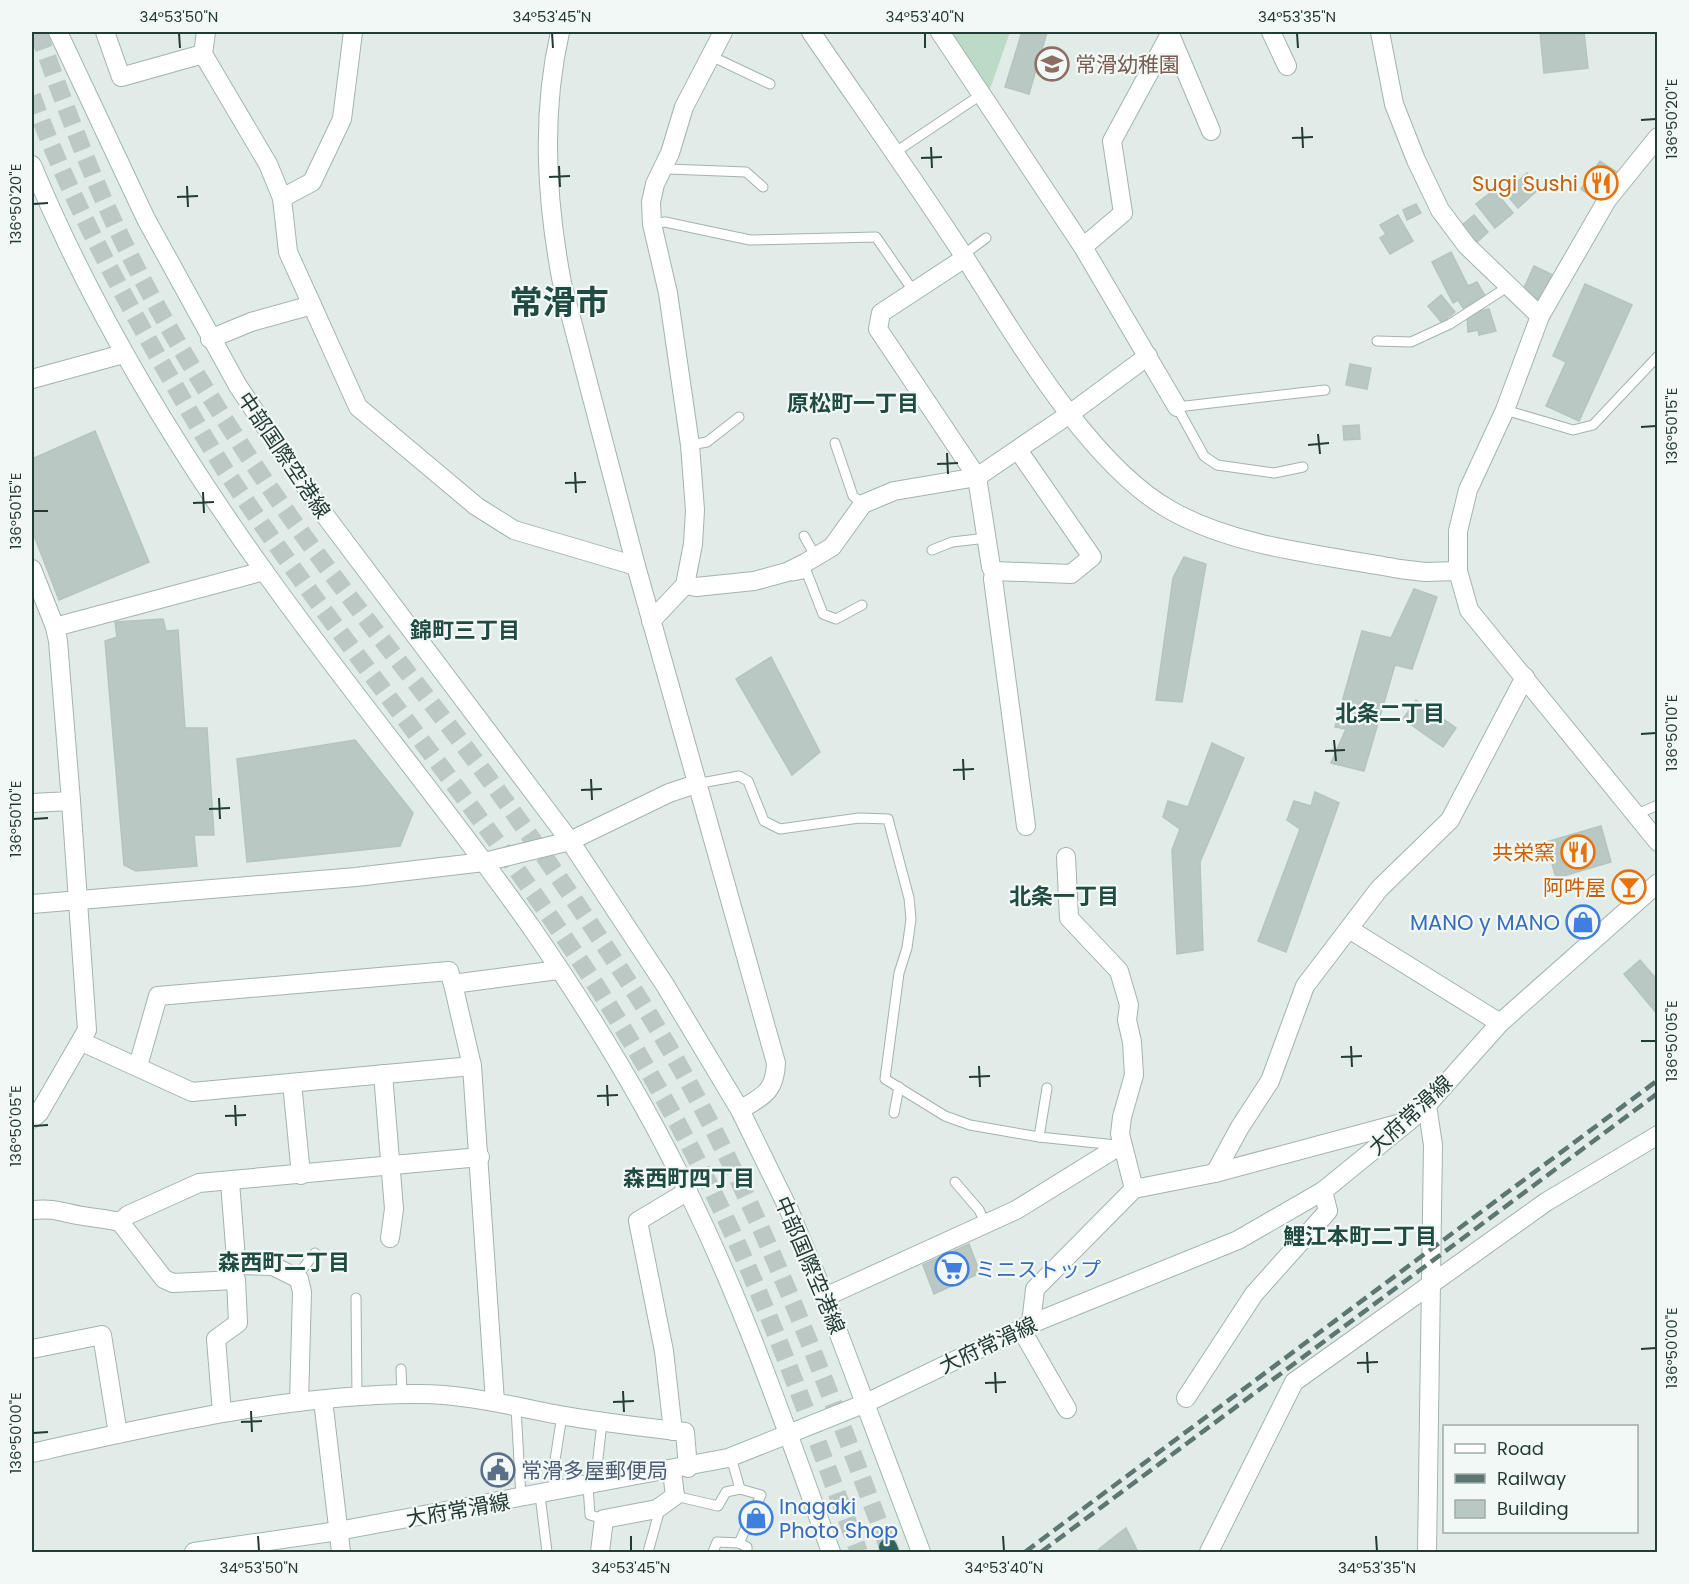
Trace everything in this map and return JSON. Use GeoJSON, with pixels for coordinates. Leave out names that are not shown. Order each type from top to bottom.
{"type":"FeatureCollection","features":[{"type":"Feature","properties":{"kind":"street","name":"中部国際空港線"},"geometry":{"type":"LineString","coordinates":[[58,32],[146,219],[210,339],[269,435],[324,514],[570,841],[665,985],[740,1110],[789,1210],[825,1297],[921,1552]]}},
{"type":"Feature","properties":{"kind":"street"},"geometry":{"type":"LineString","coordinates":[[105,32],[121,77],[203,54]]}},
{"type":"Feature","properties":{"kind":"street"},"geometry":{"type":"LineString","coordinates":[[206,32],[203,54],[268,164],[282,198],[288,252],[358,406],[476,506],[514,530],[636,566]]}},
{"type":"Feature","properties":{"kind":"street"},"geometry":{"type":"LineString","coordinates":[[282,198],[312,182],[342,119],[353,32]]}},
{"type":"Feature","properties":{"kind":"street"},"geometry":{"type":"LineString","coordinates":[[560,32],[553,64],[546,150],[554,241],[562,283],[651,621],[776,1063],[775,1080],[766,1094],[740,1110]]}},
{"type":"Feature","properties":{"kind":"street"},"geometry":{"type":"LineString","coordinates":[[651,621],[685,585],[693,544],[695,510],[690,445],[668,293],[652,224],[651,202],[655,184],[684,107],[723,32]]}},
{"type":"Feature","properties":{"kind":"street"},"geometry":{"type":"LineString","coordinates":[[811,32],[1071,413],[1115,467],[1138,488],[1169,510],[1195,523],[1238,538],[1400,569],[1425,572],[1458,571]]}},
{"type":"Feature","properties":{"kind":"street"},"geometry":{"type":"LineString","coordinates":[[940,32],[1083,247],[1177,407]]}},
{"type":"Feature","properties":{"kind":"street"},"geometry":{"type":"LineString","coordinates":[[1271,32],[1287,66]]}},
{"type":"Feature","properties":{"kind":"street"},"geometry":{"type":"LineString","coordinates":[[1380,32],[1394,104],[1416,160],[1440,210],[1467,246],[1540,316]]}},
{"type":"Feature","properties":{"kind":"street"},"geometry":{"type":"LineString","coordinates":[[1083,247],[1123,213],[1112,141],[1170,33]]}},
{"type":"Feature","properties":{"kind":"street"},"geometry":{"type":"LineString","coordinates":[[1170,33],[1211,131]]}},
{"type":"Feature","properties":{"kind":"street"},"geometry":{"type":"LineString","coordinates":[[1658,137],[1608,200],[1540,316],[1505,410],[1468,490],[1458,531],[1458,571],[1469,609],[1658,842]]}},
{"type":"Feature","properties":{"kind":"street"},"geometry":{"type":"LineString","coordinates":[[32,165],[78,267],[123,354],[172,436],[264,571],[484,862],[558,969],[650,1118],[688,1191],[728,1279],[790,1435],[831,1552]]}},
{"type":"Feature","properties":{"kind":"street"},"geometry":{"type":"LineString","coordinates":[[964,256],[881,314],[878,329],[977,477],[991,567],[994,571],[993,579],[1026,826]]}},
{"type":"Feature","properties":{"kind":"street"},"geometry":{"type":"LineString","coordinates":[[210,339],[251,322],[312,304]]}},
{"type":"Feature","properties":{"kind":"street"},"geometry":{"type":"LineString","coordinates":[[32,379],[123,354]]}},
{"type":"Feature","properties":{"kind":"street"},"geometry":{"type":"LineString","coordinates":[[685,585],[696,587],[754,581],[787,572],[840,544],[863,504],[894,491],[977,477],[1071,413],[1148,356]]}},
{"type":"Feature","properties":{"kind":"street"},"geometry":{"type":"LineString","coordinates":[[994,571],[1071,574],[1092,557],[1018,450]]}},
{"type":"Feature","properties":{"kind":"street"},"geometry":{"type":"LineString","coordinates":[[32,569],[55,627],[71,801],[87,1030],[39,1113],[32,1119]]}},
{"type":"Feature","properties":{"kind":"street"},"geometry":{"type":"LineString","coordinates":[[55,627],[264,571]]}},
{"type":"Feature","properties":{"kind":"street"},"geometry":{"type":"LineString","coordinates":[[1215,1173],[1240,1127],[1270,1082],[1305,986],[1379,889],[1450,820],[1525,677]]}},
{"type":"Feature","properties":{"kind":"street"},"geometry":{"type":"LineString","coordinates":[[32,904],[356,877],[484,862],[570,841],[669,793],[696,784]]}},
{"type":"Feature","properties":{"kind":"street"},"geometry":{"type":"LineString","coordinates":[[32,803],[71,801]]}},
{"type":"Feature","properties":{"kind":"street"},"geometry":{"type":"LineString","coordinates":[[1066,857],[1069,918],[1119,971],[1129,1005],[1127,1020],[1132,1042],[1134,1075],[1122,1117],[1121,1145],[1134,1190]]}},
{"type":"Feature","properties":{"kind":"street","name":"大府常滑線"},"geometry":{"type":"LineString","coordinates":[[194,1552],[338,1532],[592,1486],[731,1457],[866,1403],[1026,1326],[1238,1240],[1323,1191],[1409,1121],[1427,1105],[1500,1023],[1658,883]]}},
{"type":"Feature","properties":{"kind":"street"},"geometry":{"type":"LineString","coordinates":[[1348,929],[1500,1023]]}},
{"type":"Feature","properties":{"kind":"street"},"geometry":{"type":"LineString","coordinates":[[453,984],[558,969]]}},
{"type":"Feature","properties":{"kind":"street"},"geometry":{"type":"LineString","coordinates":[[138,1066],[158,996],[449,971],[472,1066],[480,1156],[495,1402]]}},
{"type":"Feature","properties":{"kind":"street"},"geometry":{"type":"LineString","coordinates":[[82,1042],[192,1092],[472,1066]]}},
{"type":"Feature","properties":{"kind":"street"},"geometry":{"type":"LineString","coordinates":[[383,1074],[394,1209],[390,1238]]}},
{"type":"Feature","properties":{"kind":"street"},"geometry":{"type":"LineString","coordinates":[[292,1083],[301,1175]]}},
{"type":"Feature","properties":{"kind":"street"},"geometry":{"type":"LineString","coordinates":[[1427,1105],[1433,1145],[1433,1283],[1427,1552]]}},
{"type":"Feature","properties":{"kind":"street"},"geometry":{"type":"LineString","coordinates":[[1067,1409],[1026,1326],[1035,1289],[1134,1190],[1215,1173],[1409,1121]]}},
{"type":"Feature","properties":{"kind":"street"},"geometry":{"type":"LineString","coordinates":[[1209,1552],[1294,1382],[1546,1202],[1658,1135]]}},
{"type":"Feature","properties":{"kind":"street"},"geometry":{"type":"LineString","coordinates":[[825,1297],[1016,1210],[1121,1145]]}},
{"type":"Feature","properties":{"kind":"street"},"geometry":{"type":"LineString","coordinates":[[120,1222],[128,1215],[199,1183],[230,1182],[480,1156]]}},
{"type":"Feature","properties":{"kind":"street"},"geometry":{"type":"LineString","coordinates":[[230,1182],[238,1262],[273,1266],[299,1279],[302,1292],[299,1402]]}},
{"type":"Feature","properties":{"kind":"street"},"geometry":{"type":"LineString","coordinates":[[673,1431],[664,1351],[638,1221],[688,1191]]}},
{"type":"Feature","properties":{"kind":"street"},"geometry":{"type":"LineString","coordinates":[[1186,1398],[1254,1294],[1328,1211],[1323,1191]]}},
{"type":"Feature","properties":{"kind":"street"},"geometry":{"type":"LineString","coordinates":[[32,1210],[57,1208],[85,1217],[94,1216],[120,1222],[164,1279],[173,1283],[236,1280],[238,1323],[216,1339],[222,1413]]}},
{"type":"Feature","properties":{"kind":"street"},"geometry":{"type":"LineString","coordinates":[[32,1348],[102,1335],[118,1434]]}},
{"type":"Feature","properties":{"kind":"street"},"geometry":{"type":"LineString","coordinates":[[32,1453],[222,1413],[299,1402],[402,1395],[495,1402],[602,1422],[685,1432],[675,1496],[657,1509],[604,1519],[600,1552]]}},
{"type":"Feature","properties":{"kind":"street"},"geometry":{"type":"LineString","coordinates":[[323,1400],[340,1552]]}},
{"type":"Feature","properties":{"kind":"lane"},"geometry":{"type":"LineString","coordinates":[[711,56],[770,84]]}},
{"type":"Feature","properties":{"kind":"lane"},"geometry":{"type":"LineString","coordinates":[[894,153],[982,94]]}},
{"type":"Feature","properties":{"kind":"lane"},"geometry":{"type":"LineString","coordinates":[[663,167],[746,172],[763,186]]}},
{"type":"Feature","properties":{"kind":"lane"},"geometry":{"type":"LineString","coordinates":[[652,224],[665,222],[750,240],[876,237],[914,292]]}},
{"type":"Feature","properties":{"kind":"lane"},"geometry":{"type":"LineString","coordinates":[[964,256],[986,238]]}},
{"type":"Feature","properties":{"kind":"lane"},"geometry":{"type":"LineString","coordinates":[[1377,341],[1411,342],[1450,324],[1509,286]]}},
{"type":"Feature","properties":{"kind":"lane"},"geometry":{"type":"LineString","coordinates":[[1505,410],[1573,430],[1593,425],[1658,356]]}},
{"type":"Feature","properties":{"kind":"lane"},"geometry":{"type":"LineString","coordinates":[[1303,467],[1274,473],[1217,465],[1204,456],[1177,407],[1325,390]]}},
{"type":"Feature","properties":{"kind":"lane"},"geometry":{"type":"LineString","coordinates":[[690,445],[707,442],[739,417]]}},
{"type":"Feature","properties":{"kind":"lane"},"geometry":{"type":"LineString","coordinates":[[835,443],[854,496],[863,504]]}},
{"type":"Feature","properties":{"kind":"lane"},"geometry":{"type":"LineString","coordinates":[[804,536],[816,557]]}},
{"type":"Feature","properties":{"kind":"lane"},"geometry":{"type":"LineString","coordinates":[[932,550],[952,542],[988,538]]}},
{"type":"Feature","properties":{"kind":"lane"},"geometry":{"type":"LineString","coordinates":[[787,572],[788,576],[807,573],[823,614],[836,620],[862,605]]}},
{"type":"Feature","properties":{"kind":"lane"},"geometry":{"type":"LineString","coordinates":[[696,784],[739,776],[748,781],[764,821],[780,828],[859,818],[888,819],[909,898],[911,919],[907,948],[899,973],[885,1079],[945,1116],[970,1125],[1039,1137],[1121,1145]]}},
{"type":"Feature","properties":{"kind":"lane"},"geometry":{"type":"LineString","coordinates":[[1634,815],[1658,805]]}},
{"type":"Feature","properties":{"kind":"lane"},"geometry":{"type":"LineString","coordinates":[[894,1113],[899,1087]]}},
{"type":"Feature","properties":{"kind":"lane"},"geometry":{"type":"LineString","coordinates":[[1039,1137],[1047,1088]]}},
{"type":"Feature","properties":{"kind":"lane"},"geometry":{"type":"LineString","coordinates":[[955,1182],[979,1210],[986,1224]]}},
{"type":"Feature","properties":{"kind":"lane"},"geometry":{"type":"LineString","coordinates":[[299,1279],[300,1272],[315,1252]]}},
{"type":"Feature","properties":{"kind":"lane"},"geometry":{"type":"LineString","coordinates":[[356,1298],[357,1397]]}},
{"type":"Feature","properties":{"kind":"lane"},"geometry":{"type":"LineString","coordinates":[[400,1370],[402,1395]]}},
{"type":"Feature","properties":{"kind":"lane"},"geometry":{"type":"LineString","coordinates":[[516,1407],[521,1498]]}},
{"type":"Feature","properties":{"kind":"lane"},"geometry":{"type":"LineString","coordinates":[[558,1492],[555,1460],[562,1415]]}},
{"type":"Feature","properties":{"kind":"lane"},"geometry":{"type":"LineString","coordinates":[[602,1422],[590,1515],[604,1519]]}},
{"type":"Feature","properties":{"kind":"lane"},"geometry":{"type":"LineString","coordinates":[[731,1457],[740,1489]]}},
{"type":"Feature","properties":{"kind":"lane"},"geometry":{"type":"LineString","coordinates":[[675,1496],[718,1506],[726,1492],[740,1489],[761,1495],[739,1543]]}},
{"type":"Feature","properties":{"kind":"lane"},"geometry":{"type":"LineString","coordinates":[[540,1495],[547,1552]]}},
{"type":"Feature","properties":{"kind":"lane"},"geometry":{"type":"LineString","coordinates":[[648,1552],[658,1516],[657,1509]]}},
{"type":"Feature","properties":{"kind":"lane"},"geometry":{"type":"LineString","coordinates":[[713,1552],[717,1542],[739,1543],[747,1547],[747,1552]]}},
{"type":"Feature","properties":{"kind":"green space"},"geometry":{"type":"Polygon","coordinates":[[[950,32],[1010,32],[990,89],[950,32]]]}},
{"type":"Feature","properties":{"kind":"building","name":"常滑幼稚園"},"geometry":{"type":"Polygon","coordinates":[[[1022,32],[1047,32],[1029,94],[1005,87],[1022,32]]]}},
{"type":"Feature","properties":{"kind":"building"},"geometry":{"type":"Polygon","coordinates":[[[1540,32],[1584,32],[1588,68],[1544,73],[1540,32]]]}},
{"type":"Feature","properties":{"kind":"building"},"geometry":{"type":"Polygon","coordinates":[[[1600,161],[1618,173],[1598,201],[1581,189],[1600,161]]]}},
{"type":"Feature","properties":{"kind":"building"},"geometry":{"type":"Polygon","coordinates":[[[1527,173],[1540,188],[1518,208],[1505,193],[1527,173]]]}},
{"type":"Feature","properties":{"kind":"building"},"geometry":{"type":"Polygon","coordinates":[[[1494,190],[1513,213],[1495,228],[1476,204],[1494,190]]]}},
{"type":"Feature","properties":{"kind":"building"},"geometry":{"type":"Polygon","coordinates":[[[1416,204],[1421,213],[1407,220],[1403,210],[1416,204]]]}},
{"type":"Feature","properties":{"kind":"building"},"geometry":{"type":"Polygon","coordinates":[[[1398,215],[1413,241],[1390,254],[1380,238],[1386,234],[1380,225],[1398,215]]]}},
{"type":"Feature","properties":{"kind":"building"},"geometry":{"type":"Polygon","coordinates":[[[1474,215],[1488,232],[1476,243],[1461,226],[1474,215]]]}},
{"type":"Feature","properties":{"kind":"building"},"geometry":{"type":"Polygon","coordinates":[[[1451,252],[1468,286],[1477,282],[1485,296],[1463,308],[1458,300],[1453,303],[1432,262],[1451,252]]]}},
{"type":"Feature","properties":{"kind":"building"},"geometry":{"type":"Polygon","coordinates":[[[1534,266],[1555,276],[1543,302],[1522,292],[1534,266]]]}},
{"type":"Feature","properties":{"kind":"building"},"geometry":{"type":"Polygon","coordinates":[[[1585,284],[1632,305],[1579,421],[1546,406],[1566,362],[1553,356],[1585,284]]]}},
{"type":"Feature","properties":{"kind":"building"},"geometry":{"type":"Polygon","coordinates":[[[1441,295],[1455,312],[1442,323],[1428,306],[1441,295]]]}},
{"type":"Feature","properties":{"kind":"building"},"geometry":{"type":"Polygon","coordinates":[[[1489,309],[1496,331],[1479,335],[1478,330],[1468,332],[1467,314],[1489,309]]]}},
{"type":"Feature","properties":{"kind":"building"},"geometry":{"type":"Polygon","coordinates":[[[1350,364],[1371,368],[1367,389],[1346,385],[1350,364]]]}},
{"type":"Feature","properties":{"kind":"building"},"geometry":{"type":"Polygon","coordinates":[[[1359,425],[1360,439],[1344,440],[1343,426],[1359,425]]]}},
{"type":"Feature","properties":{"kind":"building"},"geometry":{"type":"Polygon","coordinates":[[[95,431],[149,562],[59,600],[32,530],[32,459],[95,431]]]}},
{"type":"Feature","properties":{"kind":"building"},"geometry":{"type":"Polygon","coordinates":[[[1184,557],[1206,564],[1182,702],[1156,700],[1173,578],[1184,557]]]}},
{"type":"Feature","properties":{"kind":"building"},"geometry":{"type":"Polygon","coordinates":[[[1414,589],[1437,597],[1412,669],[1395,665],[1364,771],[1331,763],[1346,729],[1335,727],[1362,631],[1391,638],[1414,589]]]}},
{"type":"Feature","properties":{"kind":"building"},"geometry":{"type":"Polygon","coordinates":[[[163,619],[166,631],[178,630],[185,728],[207,728],[214,835],[194,835],[197,866],[136,871],[124,865],[105,641],[117,637],[115,622],[163,619]]]}},
{"type":"Feature","properties":{"kind":"building"},"geometry":{"type":"Polygon","coordinates":[[[771,657],[820,752],[792,775],[736,679],[771,657]]]}},
{"type":"Feature","properties":{"kind":"building"},"geometry":{"type":"Polygon","coordinates":[[[1416,700],[1456,728],[1443,747],[1403,719],[1416,700]]]}},
{"type":"Feature","properties":{"kind":"building"},"geometry":{"type":"Polygon","coordinates":[[[355,740],[413,813],[400,846],[247,862],[237,759],[355,740]]]}},
{"type":"Feature","properties":{"kind":"building"},"geometry":{"type":"Polygon","coordinates":[[[1212,743],[1244,758],[1200,862],[1203,950],[1177,954],[1172,850],[1180,829],[1163,817],[1168,801],[1188,807],[1212,743]]]}},
{"type":"Feature","properties":{"kind":"building"},"geometry":{"type":"Polygon","coordinates":[[[1315,792],[1339,803],[1286,952],[1258,941],[1300,829],[1287,820],[1294,801],[1311,806],[1315,792]]]}},
{"type":"Feature","properties":{"kind":"building","name":"共栄窯"},"geometry":{"type":"Polygon","coordinates":[[[1601,826],[1611,862],[1556,878],[1546,842],[1601,826]]]}},
{"type":"Feature","properties":{"kind":"building","name":"阿吽屋"},"geometry":{"type":"Polygon","coordinates":[[[1633,875],[1641,885],[1624,899],[1616,890],[1633,875]]]}},
{"type":"Feature","properties":{"kind":"building","name":"MANO y MANO"},"geometry":{"type":"Polygon","coordinates":[[[1581,911],[1593,926],[1585,932],[1573,917],[1581,911]]]}},
{"type":"Feature","properties":{"kind":"building"},"geometry":{"type":"Polygon","coordinates":[[[1640,960],[1658,981],[1658,1015],[1624,974],[1640,960]]]}},
{"type":"Feature","properties":{"kind":"building","name":"ミニストップ"},"geometry":{"type":"Polygon","coordinates":[[[969,1244],[980,1273],[934,1294],[923,1265],[969,1244]]]}},
{"type":"Feature","properties":{"kind":"building"},"geometry":{"type":"Polygon","coordinates":[[[1126,1528],[1138,1552],[1100,1552],[1099,1549],[1126,1528]]]}},
{"type":"Feature","properties":{"kind":"tunnel"},"geometry":{"type":"LineString","coordinates":[[38,32],[105,203],[152,297],[205,389],[302,533],[526,831],[616,962],[673,1055],[710,1122],[775,1261],[805,1332],[888,1547]]}},
{"type":"Feature","properties":{"kind":"tunnel"},"geometry":{"type":"LineString","coordinates":[[32,96],[60,165],[108,265],[215,455],[319,604],[537,898],[597,986],[649,1073],[682,1132],[734,1236],[790,1370],[859,1552]]}},
{"type":"Feature","properties":{"kind":"railway"},"geometry":{"type":"LineString","coordinates":[[1025,1552],[1658,1080]]}},
{"type":"Feature","properties":{"kind":"railway"},"geometry":{"type":"LineString","coordinates":[[1041,1552],[1658,1093]]}},
{"type":"Feature","properties":{"kind":"place","name":"常滑幼稚園"},"geometry":{"type":"Point","coordinates":[1052,64]}},
{"type":"Feature","properties":{"kind":"place","name":"Sugi Sushi"},"geometry":{"type":"Point","coordinates":[1601,183]}},
{"type":"Feature","properties":{"kind":"place","name":"共栄窯"},"geometry":{"type":"Point","coordinates":[1578,852]}},
{"type":"Feature","properties":{"kind":"place","name":"阿吽屋"},"geometry":{"type":"Point","coordinates":[1629,887]}},
{"type":"Feature","properties":{"kind":"place","name":"MANO y MANO"},"geometry":{"type":"Point","coordinates":[1583,922]}},
{"type":"Feature","properties":{"kind":"place","name":"ミニストップ"},"geometry":{"type":"Point","coordinates":[952,1269]}},
{"type":"Feature","properties":{"kind":"place","name":"常滑多屋郵便局"},"geometry":{"type":"Point","coordinates":[498,1470]}},
{"type":"Feature","properties":{"kind":"place","name":"Inagaki Photo Shop"},"geometry":{"type":"Point","coordinates":[756,1518]}},
{"type":"Feature","properties":{"kind":"district","name":"常滑市"},"geometry":{"type":"Point","coordinates":[559,302]}},
{"type":"Feature","properties":{"kind":"district","name":"原松町一丁目"},"geometry":{"type":"Point","coordinates":[853,403]}},
{"type":"Feature","properties":{"kind":"district","name":"錦町三丁目"},"geometry":{"type":"Point","coordinates":[465,630]}},
{"type":"Feature","properties":{"kind":"district","name":"北条二丁目"},"geometry":{"type":"Point","coordinates":[1390,713]}},
{"type":"Feature","properties":{"kind":"district","name":"北条一丁目"},"geometry":{"type":"Point","coordinates":[1064,896]}},
{"type":"Feature","properties":{"kind":"district","name":"森西町四丁目"},"geometry":{"type":"Point","coordinates":[689,1178]}},
{"type":"Feature","properties":{"kind":"district","name":"鯉江本町二丁目"},"geometry":{"type":"Point","coordinates":[1360,1236]}},
{"type":"Feature","properties":{"kind":"district","name":"森西町二丁目"},"geometry":{"type":"Point","coordinates":[284,1262]}}]}
